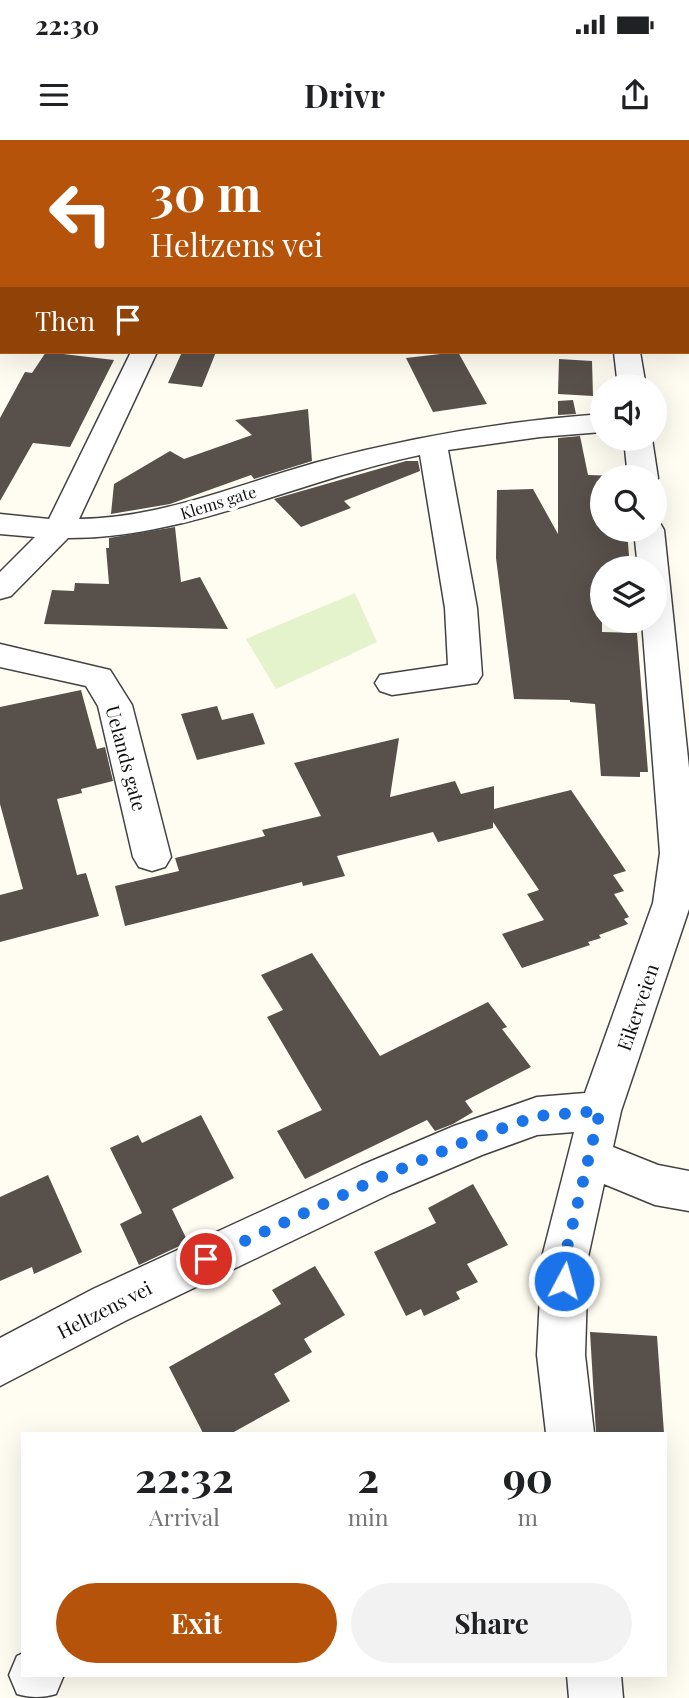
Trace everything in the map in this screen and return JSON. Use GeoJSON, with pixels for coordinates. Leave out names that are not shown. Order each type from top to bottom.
{"type":"FeatureCollection","features":[{"type":"Feature","properties":{"kind":"street"},"geometry":{"type":"LineString","coordinates":[[0,589],[27,565],[59,530],[143,354]]}},
{"type":"Feature","properties":{"kind":"street"},"geometry":{"type":"LineString","coordinates":[[627,354],[630,374]]}},
{"type":"Feature","properties":{"kind":"street","name":"Klems gate"},"geometry":{"type":"LineString","coordinates":[[0,524],[59,530],[112,527],[181,514],[356,461],[506,433],[590,424]]}},
{"type":"Feature","properties":{"kind":"street"},"geometry":{"type":"LineString","coordinates":[[393,683],[465,675],[461,608],[433,445]]}},
{"type":"Feature","properties":{"kind":"street","name":"Eikerveien"},"geometry":{"type":"LineString","coordinates":[[570,1432],[561,1355],[565,1256],[600,1111],[672,903],[679,853],[659,633]]}},
{"type":"Feature","properties":{"kind":"street","name":"Uelands gate"},"geometry":{"type":"LineString","coordinates":[[0,655],[20,662],[64,668],[98,678],[115,705],[152,857]]}},
{"type":"Feature","properties":{"kind":"street","name":"Heltzens vei"},"geometry":{"type":"LineString","coordinates":[[0,1363],[109,1305],[377,1179],[469,1140],[537,1116],[600,1111]]}},
{"type":"Feature","properties":{"kind":"street"},"geometry":{"type":"LineString","coordinates":[[589,1157],[655,1185],[689,1191]]}},
{"type":"Feature","properties":{"kind":"street"},"geometry":{"type":"LineString","coordinates":[[594,1677],[596,1698]]}},
{"type":"Feature","properties":{"kind":"green space"},"geometry":{"type":"Polygon","coordinates":[[[355,593],[377,642],[276,689],[246,639],[355,593]]]}},
{"type":"Feature","properties":{"kind":"building"},"geometry":{"type":"Polygon","coordinates":[[[45,354],[114,360],[70,447],[33,443],[0,501],[0,418],[25,372],[32,373],[45,354]]]}},
{"type":"Feature","properties":{"kind":"building"},"geometry":{"type":"Polygon","coordinates":[[[181,354],[215,354],[202,387],[168,383],[181,354]]]}},
{"type":"Feature","properties":{"kind":"building"},"geometry":{"type":"Polygon","coordinates":[[[459,354],[487,404],[433,412],[406,358],[459,354]]]}},
{"type":"Feature","properties":{"kind":"building"},"geometry":{"type":"Polygon","coordinates":[[[559,359],[592,361],[590,396],[558,394],[559,359]]]}},
{"type":"Feature","properties":{"kind":"building"},"geometry":{"type":"Polygon","coordinates":[[[573,400],[576,414],[558,415],[558,401],[573,400]]]}},
{"type":"Feature","properties":{"kind":"building"},"geometry":{"type":"Polygon","coordinates":[[[308,409],[312,461],[254,479],[251,475],[170,504],[111,514],[114,484],[170,451],[184,459],[252,435],[235,420],[308,409]]]}},
{"type":"Feature","properties":{"kind":"building"},"geometry":{"type":"Polygon","coordinates":[[[580,436],[590,475],[590,542],[628,542],[629,556],[590,556],[590,633],[637,633],[648,772],[640,772],[640,777],[601,776],[595,704],[570,700],[514,699],[496,558],[497,490],[533,489],[558,534],[558,438],[580,436]]]}},
{"type":"Feature","properties":{"kind":"building"},"geometry":{"type":"Polygon","coordinates":[[[406,461],[418,461],[420,471],[344,501],[351,508],[301,527],[274,499],[406,461]]]}},
{"type":"Feature","properties":{"kind":"building"},"geometry":{"type":"Polygon","coordinates":[[[175,527],[181,582],[200,577],[228,629],[44,624],[52,590],[74,591],[75,583],[109,584],[106,548],[109,548],[109,538],[175,527]]]}},
{"type":"Feature","properties":{"kind":"building"},"geometry":{"type":"Polygon","coordinates":[[[81,690],[97,749],[105,747],[113,781],[81,789],[82,793],[57,799],[77,875],[86,873],[99,916],[0,942],[0,895],[23,889],[0,804],[0,707],[81,690]]]}},
{"type":"Feature","properties":{"kind":"building"},"geometry":{"type":"Polygon","coordinates":[[[217,706],[222,720],[253,713],[265,744],[197,760],[181,714],[217,706]]]}},
{"type":"Feature","properties":{"kind":"building"},"geometry":{"type":"Polygon","coordinates":[[[399,738],[390,797],[455,781],[461,794],[494,786],[494,809],[571,790],[626,871],[613,875],[624,891],[614,894],[629,917],[624,919],[628,924],[599,935],[601,938],[588,942],[590,945],[522,968],[502,934],[544,920],[527,894],[539,890],[493,822],[493,828],[438,842],[433,832],[337,856],[345,876],[303,886],[302,882],[125,926],[115,886],[179,871],[175,858],[265,836],[262,830],[321,816],[294,763],[399,738]]]}},
{"type":"Feature","properties":{"kind":"building"},"geometry":{"type":"Polygon","coordinates":[[[312,953],[380,1056],[488,1002],[507,1027],[502,1029],[531,1067],[465,1101],[473,1112],[453,1124],[435,1131],[427,1120],[305,1179],[277,1131],[322,1110],[267,1017],[283,1010],[261,975],[312,953]]]}},
{"type":"Feature","properties":{"kind":"building"},"geometry":{"type":"Polygon","coordinates":[[[201,1115],[234,1178],[172,1209],[188,1242],[139,1265],[120,1224],[142,1213],[110,1148],[138,1135],[142,1143],[201,1115]]]}},
{"type":"Feature","properties":{"kind":"building"},"geometry":{"type":"Polygon","coordinates":[[[48,1175],[82,1252],[34,1274],[32,1267],[0,1281],[0,1197],[48,1175]]]}},
{"type":"Feature","properties":{"kind":"building"},"geometry":{"type":"Polygon","coordinates":[[[473,1184],[508,1245],[467,1264],[478,1282],[456,1292],[460,1299],[424,1316],[421,1309],[406,1316],[374,1252],[436,1223],[428,1208],[473,1184]]]}},
{"type":"Feature","properties":{"kind":"building"},"geometry":{"type":"Polygon","coordinates":[[[315,1266],[345,1315],[304,1339],[312,1352],[274,1374],[290,1401],[234,1432],[202,1432],[169,1367],[281,1304],[272,1290],[315,1266]]]}},
{"type":"Feature","properties":{"kind":"building"},"geometry":{"type":"Polygon","coordinates":[[[590,1332],[657,1336],[664,1432],[596,1432],[590,1332]]]}},
{"type":"Feature","properties":{"kind":"route"},"geometry":{"type":"LineString","coordinates":[[206,1259],[377,1179],[469,1140],[537,1116],[600,1111],[565,1256],[564,1281]]}}]}
